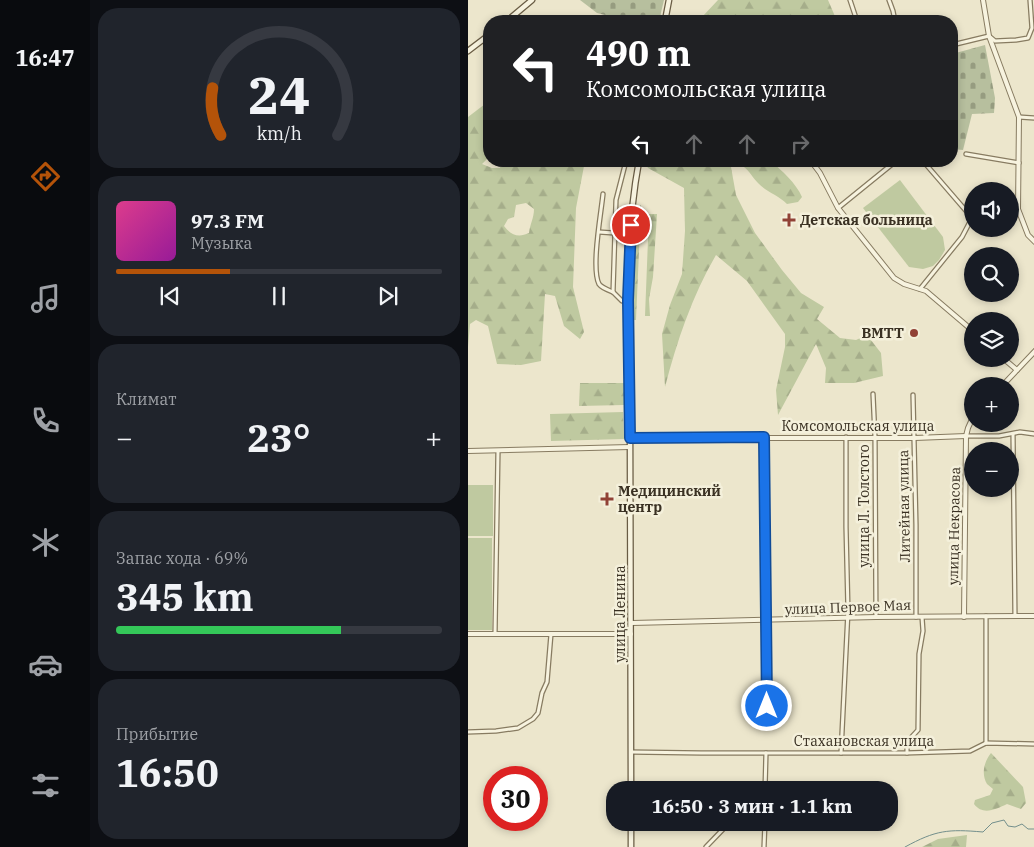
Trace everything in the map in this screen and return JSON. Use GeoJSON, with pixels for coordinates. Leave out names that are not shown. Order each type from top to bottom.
{"type":"FeatureCollection","features":[{"type":"Feature","properties":{"kind":"main road"},"geometry":{"type":"LineString","coordinates":[[514,15],[532,0]]}},
{"type":"Feature","properties":{"kind":"main road"},"geometry":{"type":"LineString","coordinates":[[666,15],[669,0]]}},
{"type":"Feature","properties":{"kind":"main road"},"geometry":{"type":"LineString","coordinates":[[468,51],[483,40]]}},
{"type":"Feature","properties":{"kind":"main road","name":"улица Ленина"},"geometry":{"type":"LineString","coordinates":[[631,781],[632,623],[628,300],[632,210],[638,167]]}},
{"type":"Feature","properties":{"kind":"main road"},"geometry":{"type":"LineString","coordinates":[[631,831],[631,847]]}},
{"type":"Feature","properties":{"kind":"street"},"geometry":{"type":"LineString","coordinates":[[850,0],[856,15]]}},
{"type":"Feature","properties":{"kind":"street"},"geometry":{"type":"LineString","coordinates":[[889,0],[894,15]]}},
{"type":"Feature","properties":{"kind":"street"},"geometry":{"type":"LineString","coordinates":[[983,0],[989,36],[1019,117],[1019,182]]}},
{"type":"Feature","properties":{"kind":"street"},"geometry":{"type":"LineString","coordinates":[[958,44],[989,36],[996,41],[1028,38],[1032,28],[1030,0]]}},
{"type":"Feature","properties":{"kind":"street"},"geometry":{"type":"LineString","coordinates":[[1019,117],[1034,118]]}},
{"type":"Feature","properties":{"kind":"street"},"geometry":{"type":"LineString","coordinates":[[966,154],[1019,163]]}},
{"type":"Feature","properties":{"kind":"street"},"geometry":{"type":"LineString","coordinates":[[612,292],[616,200],[624,167]]}},
{"type":"Feature","properties":{"kind":"street"},"geometry":{"type":"LineString","coordinates":[[816,167],[838,208],[894,278],[904,284],[920,288],[964,323]]}},
{"type":"Feature","properties":{"kind":"street"},"geometry":{"type":"LineString","coordinates":[[838,208],[889,167]]}},
{"type":"Feature","properties":{"kind":"street"},"geometry":{"type":"LineString","coordinates":[[929,167],[964,208]]}},
{"type":"Feature","properties":{"kind":"street"},"geometry":{"type":"LineString","coordinates":[[603,194],[596,265],[599,284],[622,300],[628,300]]}},
{"type":"Feature","properties":{"kind":"street"},"geometry":{"type":"LineString","coordinates":[[1019,212],[1028,235],[1034,242]]}},
{"type":"Feature","properties":{"kind":"street"},"geometry":{"type":"LineString","coordinates":[[599,232],[614,233]]}},
{"type":"Feature","properties":{"kind":"street"},"geometry":{"type":"LineString","coordinates":[[920,288],[964,233]]}},
{"type":"Feature","properties":{"kind":"street"},"geometry":{"type":"LineString","coordinates":[[1010,377],[1034,351]]}},
{"type":"Feature","properties":{"kind":"street"},"geometry":{"type":"LineString","coordinates":[[1013,367],[1017,370]]}},
{"type":"Feature","properties":{"kind":"street","name":"улица Л. Толстого"},"geometry":{"type":"LineString","coordinates":[[873,394],[876,617]]}},
{"type":"Feature","properties":{"kind":"street","name":"Литейная улица"},"geometry":{"type":"LineString","coordinates":[[913,395],[916,617]]}},
{"type":"Feature","properties":{"kind":"street","name":"улица Некрасова"},"geometry":{"type":"LineString","coordinates":[[964,617],[967,432]]}},
{"type":"Feature","properties":{"kind":"street"},"geometry":{"type":"LineString","coordinates":[[966,436],[1020,432],[1034,434]]}},
{"type":"Feature","properties":{"kind":"street"},"geometry":{"type":"LineString","coordinates":[[1013,434],[1015,616]]}},
{"type":"Feature","properties":{"kind":"street","name":"Комсомольская улица"},"geometry":{"type":"LineString","coordinates":[[630,438],[915,438],[966,436]]}},
{"type":"Feature","properties":{"kind":"street"},"geometry":{"type":"LineString","coordinates":[[764,437],[767,723]]}},
{"type":"Feature","properties":{"kind":"street"},"geometry":{"type":"LineString","coordinates":[[841,753],[848,611],[846,437]]}},
{"type":"Feature","properties":{"kind":"street"},"geometry":{"type":"LineString","coordinates":[[468,451],[630,447]]}},
{"type":"Feature","properties":{"kind":"street"},"geometry":{"type":"LineString","coordinates":[[495,634],[498,451]]}},
{"type":"Feature","properties":{"kind":"street"},"geometry":{"type":"LineString","coordinates":[[986,616],[986,743]]}},
{"type":"Feature","properties":{"kind":"street","name":"улица Первое Мая"},"geometry":{"type":"LineString","coordinates":[[632,623],[876,617],[1034,616]]}},
{"type":"Feature","properties":{"kind":"street"},"geometry":{"type":"LineString","coordinates":[[906,753],[907,742],[918,730],[919,654],[923,631],[922,617]]}},
{"type":"Feature","properties":{"kind":"street"},"geometry":{"type":"LineString","coordinates":[[468,634],[632,634]]}},
{"type":"Feature","properties":{"kind":"street"},"geometry":{"type":"LineString","coordinates":[[468,732],[518,728],[533,719],[538,713],[542,693],[547,682],[551,634]]}},
{"type":"Feature","properties":{"kind":"street","name":"Стахановская улица"},"geometry":{"type":"LineString","coordinates":[[631,752],[906,753],[970,751],[986,743],[1034,744]]}},
{"type":"Feature","properties":{"kind":"street"},"geometry":{"type":"LineString","coordinates":[[765,781],[766,753]]}},
{"type":"Feature","properties":{"kind":"street"},"geometry":{"type":"LineString","coordinates":[[706,847],[721,831]]}},
{"type":"Feature","properties":{"kind":"street"},"geometry":{"type":"LineString","coordinates":[[764,847],[765,831]]}},
{"type":"Feature","properties":{"kind":"green space"},"geometry":{"type":"Polygon","coordinates":[[[580,0],[664,0],[660,15],[605,15],[597,13],[580,0]]]}},
{"type":"Feature","properties":{"kind":"green space"},"geometry":{"type":"Polygon","coordinates":[[[718,0],[828,0],[834,15],[704,15],[718,0]]]}},
{"type":"Feature","properties":{"kind":"green space"},"geometry":{"type":"Polygon","coordinates":[[[985,45],[995,98],[994,113],[972,114],[963,150],[958,150],[958,52],[985,45]]]}},
{"type":"Feature","properties":{"kind":"green space"},"geometry":{"type":"Polygon","coordinates":[[[483,106],[483,167],[584,167],[576,208],[573,287],[584,332],[580,339],[564,326],[555,296],[545,294],[541,361],[521,365],[497,364],[488,326],[476,320],[470,324],[468,347],[468,117],[483,106]],[[526,203],[516,205],[514,217],[508,219],[504,226],[515,235],[529,233],[534,209],[526,203]]]}},
{"type":"Feature","properties":{"kind":"green space"},"geometry":{"type":"Polygon","coordinates":[[[731,167],[736,195],[755,233],[801,293],[824,307],[817,319],[840,338],[856,340],[867,335],[881,353],[883,376],[854,383],[825,383],[826,368],[816,344],[778,415],[776,390],[785,347],[785,334],[747,281],[716,255],[686,319],[665,387],[662,334],[670,305],[682,274],[685,231],[684,188],[648,168],[731,167]]]}},
{"type":"Feature","properties":{"kind":"green space"},"geometry":{"type":"Polygon","coordinates":[[[743,167],[778,167],[792,182],[802,197],[798,202],[787,204],[761,186],[743,167]]]}},
{"type":"Feature","properties":{"kind":"green space"},"geometry":{"type":"Polygon","coordinates":[[[900,180],[943,237],[945,250],[933,266],[923,269],[909,267],[863,208],[900,180]]]}},
{"type":"Feature","properties":{"kind":"green space"},"geometry":{"type":"Polygon","coordinates":[[[641,205],[636,320],[632,320],[633,256],[637,208],[641,205]]]}},
{"type":"Feature","properties":{"kind":"green space"},"geometry":{"type":"Polygon","coordinates":[[[649,214],[657,214],[653,277],[649,299],[650,316],[645,316],[649,214]]]}},
{"type":"Feature","properties":{"kind":"green space"},"geometry":{"type":"Polygon","coordinates":[[[580,383],[624,383],[624,405],[579,406],[580,383]]]}},
{"type":"Feature","properties":{"kind":"green space"},"geometry":{"type":"Polygon","coordinates":[[[623,412],[624,439],[551,441],[550,414],[623,412]]]}},
{"type":"Feature","properties":{"kind":"green space"},"geometry":{"type":"Polygon","coordinates":[[[468,485],[493,485],[493,536],[468,536],[468,485]]]}},
{"type":"Feature","properties":{"kind":"green space"},"geometry":{"type":"Polygon","coordinates":[[[468,538],[492,538],[492,630],[468,630],[468,538]]]}},
{"type":"Feature","properties":{"kind":"green space"},"geometry":{"type":"Polygon","coordinates":[[[991,753],[1023,787],[1026,803],[1021,809],[1007,804],[985,811],[974,804],[975,800],[990,795],[993,789],[987,784],[984,772],[985,764],[991,753]]]}},
{"type":"Feature","properties":{"kind":"green space"},"geometry":{"type":"Polygon","coordinates":[[[967,835],[966,847],[922,847],[938,839],[967,835]]]}},
{"type":"Feature","properties":{"kind":"waterway"},"geometry":{"type":"LineString","coordinates":[[905,847],[925,837],[942,832],[983,832],[992,823],[1004,820],[1008,826],[1015,827],[1022,824],[1028,829],[1035,829]]}},
{"type":"Feature","properties":{"kind":"place","name":"Детская больница"},"geometry":{"type":"Point","coordinates":[789,220]}},
{"type":"Feature","properties":{"kind":"place","name":"ВМТТ"},"geometry":{"type":"Point","coordinates":[914,333]}},
{"type":"Feature","properties":{"kind":"place","name":"Медицинский центр"},"geometry":{"type":"Point","coordinates":[607,499]}},
{"type":"Feature","properties":{"kind":"route"},"geometry":{"type":"LineString","coordinates":[[631,225],[628,255],[630,438],[764,437],[767,706]]}}]}
